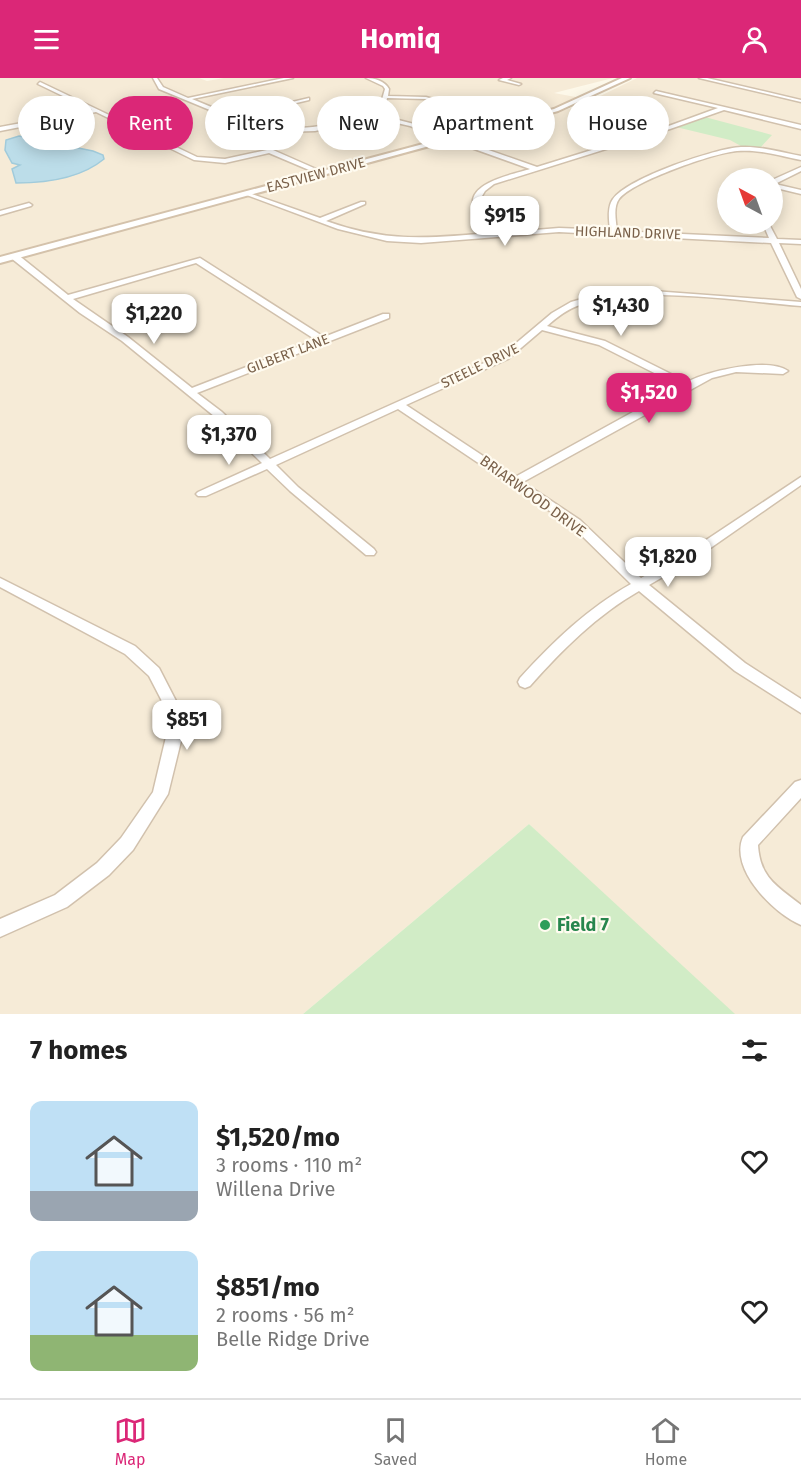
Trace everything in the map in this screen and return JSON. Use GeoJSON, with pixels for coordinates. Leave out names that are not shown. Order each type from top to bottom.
{"type":"FeatureCollection","features":[{"type":"Feature","properties":{"kind":"street"},"geometry":{"type":"LineString","coordinates":[[155,78],[161,88],[183,96]]}},
{"type":"Feature","properties":{"kind":"street"},"geometry":{"type":"LineString","coordinates":[[193,97],[291,78]]}},
{"type":"Feature","properties":{"kind":"street"},"geometry":{"type":"LineString","coordinates":[[368,78],[385,85],[387,96]]}},
{"type":"Feature","properties":{"kind":"street"},"geometry":{"type":"LineString","coordinates":[[492,78],[519,84]]}},
{"type":"Feature","properties":{"kind":"street"},"geometry":{"type":"LineString","coordinates":[[501,80],[509,78]]}},
{"type":"Feature","properties":{"kind":"street","name":"EASTVIEW DRIVE"},"geometry":{"type":"LineString","coordinates":[[555,111],[627,78]]}},
{"type":"Feature","properties":{"kind":"street"},"geometry":{"type":"LineString","coordinates":[[701,78],[801,101]]}},
{"type":"Feature","properties":{"kind":"street"},"geometry":{"type":"LineString","coordinates":[[40,83],[66,96]]}},
{"type":"Feature","properties":{"kind":"street"},"geometry":{"type":"LineString","coordinates":[[656,92],[801,127]]}},
{"type":"Feature","properties":{"kind":"street"},"geometry":{"type":"LineString","coordinates":[[497,235],[475,205],[475,196],[492,183],[668,128],[724,108]]}},
{"type":"Feature","properties":{"kind":"street"},"geometry":{"type":"LineString","coordinates":[[95,111],[196,159],[225,161],[270,151],[321,173]]}},
{"type":"Feature","properties":{"kind":"street"},"geometry":{"type":"LineString","coordinates":[[0,129],[18,126]]}},
{"type":"Feature","properties":{"kind":"street"},"geometry":{"type":"LineString","coordinates":[[614,232],[613,208],[616,200],[633,184],[732,150],[754,149],[801,158]]}},
{"type":"Feature","properties":{"kind":"street","name":"EASTVIEW DRIVE"},"geometry":{"type":"LineString","coordinates":[[0,260],[412,150]]}},
{"type":"Feature","properties":{"kind":"street"},"geometry":{"type":"LineString","coordinates":[[481,150],[537,169]]}},
{"type":"Feature","properties":{"kind":"street"},"geometry":{"type":"LineString","coordinates":[[783,178],[801,169]]}},
{"type":"Feature","properties":{"kind":"street"},"geometry":{"type":"LineString","coordinates":[[783,187],[801,192]]}},
{"type":"Feature","properties":{"kind":"street","name":"HIGHLAND DRIVE"},"geometry":{"type":"LineString","coordinates":[[246,194],[319,221],[365,236],[387,240],[421,241],[559,230],[801,242]]}},
{"type":"Feature","properties":{"kind":"street"},"geometry":{"type":"LineString","coordinates":[[319,221],[363,203]]}},
{"type":"Feature","properties":{"kind":"street"},"geometry":{"type":"LineString","coordinates":[[0,213],[29,206]]}},
{"type":"Feature","properties":{"kind":"street"},"geometry":{"type":"LineString","coordinates":[[772,234],[801,297]]}},
{"type":"Feature","properties":{"kind":"street"},"geometry":{"type":"LineString","coordinates":[[14,256],[190,392],[269,463],[294,489],[370,552]]}},
{"type":"Feature","properties":{"kind":"street"},"geometry":{"type":"LineString","coordinates":[[68,298],[197,260],[324,340]]}},
{"type":"Feature","properties":{"kind":"street","name":"STEELE DRIVE"},"geometry":{"type":"LineString","coordinates":[[202,494],[505,357],[525,344],[542,327],[573,304],[590,298],[622,294],[801,304]]}},
{"type":"Feature","properties":{"kind":"street","name":"GILBERT LANE"},"geometry":{"type":"LineString","coordinates":[[190,392],[386,316]]}},
{"type":"Feature","properties":{"kind":"street"},"geometry":{"type":"LineString","coordinates":[[542,327],[602,343],[687,385]]}},
{"type":"Feature","properties":{"kind":"street"},"geometry":{"type":"LineString","coordinates":[[517,482],[687,385],[719,372],[747,367],[783,371]]}},
{"type":"Feature","properties":{"kind":"street","name":"BRIARWOOD DRIVE"},"geometry":{"type":"LineString","coordinates":[[399,405],[576,523],[640,585],[740,667],[801,707]]}},
{"type":"Feature","properties":{"kind":"street"},"geometry":{"type":"LineString","coordinates":[[525,682],[552,652],[609,602],[695,553],[801,480]]}},
{"type":"Feature","properties":{"kind":"street"},"geometry":{"type":"LineString","coordinates":[[0,582],[130,650],[154,672],[171,705],[174,737],[160,794],[127,844],[103,869],[61,901],[0,928]]}},
{"type":"Feature","properties":{"kind":"street"},"geometry":{"type":"LineString","coordinates":[[801,787],[750,842],[749,861],[755,876],[801,916]]}},
{"type":"Feature","properties":{"kind":"shaded area"},"geometry":{"type":"Polygon","coordinates":[[[0,78],[199,78],[207,81],[224,78],[613,78],[554,93],[570,96],[567,96],[567,103],[555,108],[555,96],[412,96],[412,150],[555,150],[555,112],[567,109],[567,150],[669,150],[669,96],[600,96],[637,78],[801,78],[801,1014],[727,1014],[529,824],[303,1014],[0,1014],[0,78]]]}},
{"type":"Feature","properties":{"kind":"green space"},"geometry":{"type":"Polygon","coordinates":[[[701,116],[772,135],[760,148],[741,146],[730,140],[676,127],[701,116]]]}},
{"type":"Feature","properties":{"kind":"green space"},"geometry":{"type":"Polygon","coordinates":[[[529,824],[735,1014],[303,1014],[529,824]]]}},
{"type":"Feature","properties":{"kind":"water"},"geometry":{"type":"Polygon","coordinates":[[[18,136],[18,150],[88,150],[103,155],[104,159],[84,171],[62,178],[16,183],[12,169],[20,165],[12,163],[5,150],[6,140],[18,136]]]}},
{"type":"Feature","properties":{"kind":"place","name":"Field 7"},"geometry":{"type":"Point","coordinates":[545,925]}}]}
